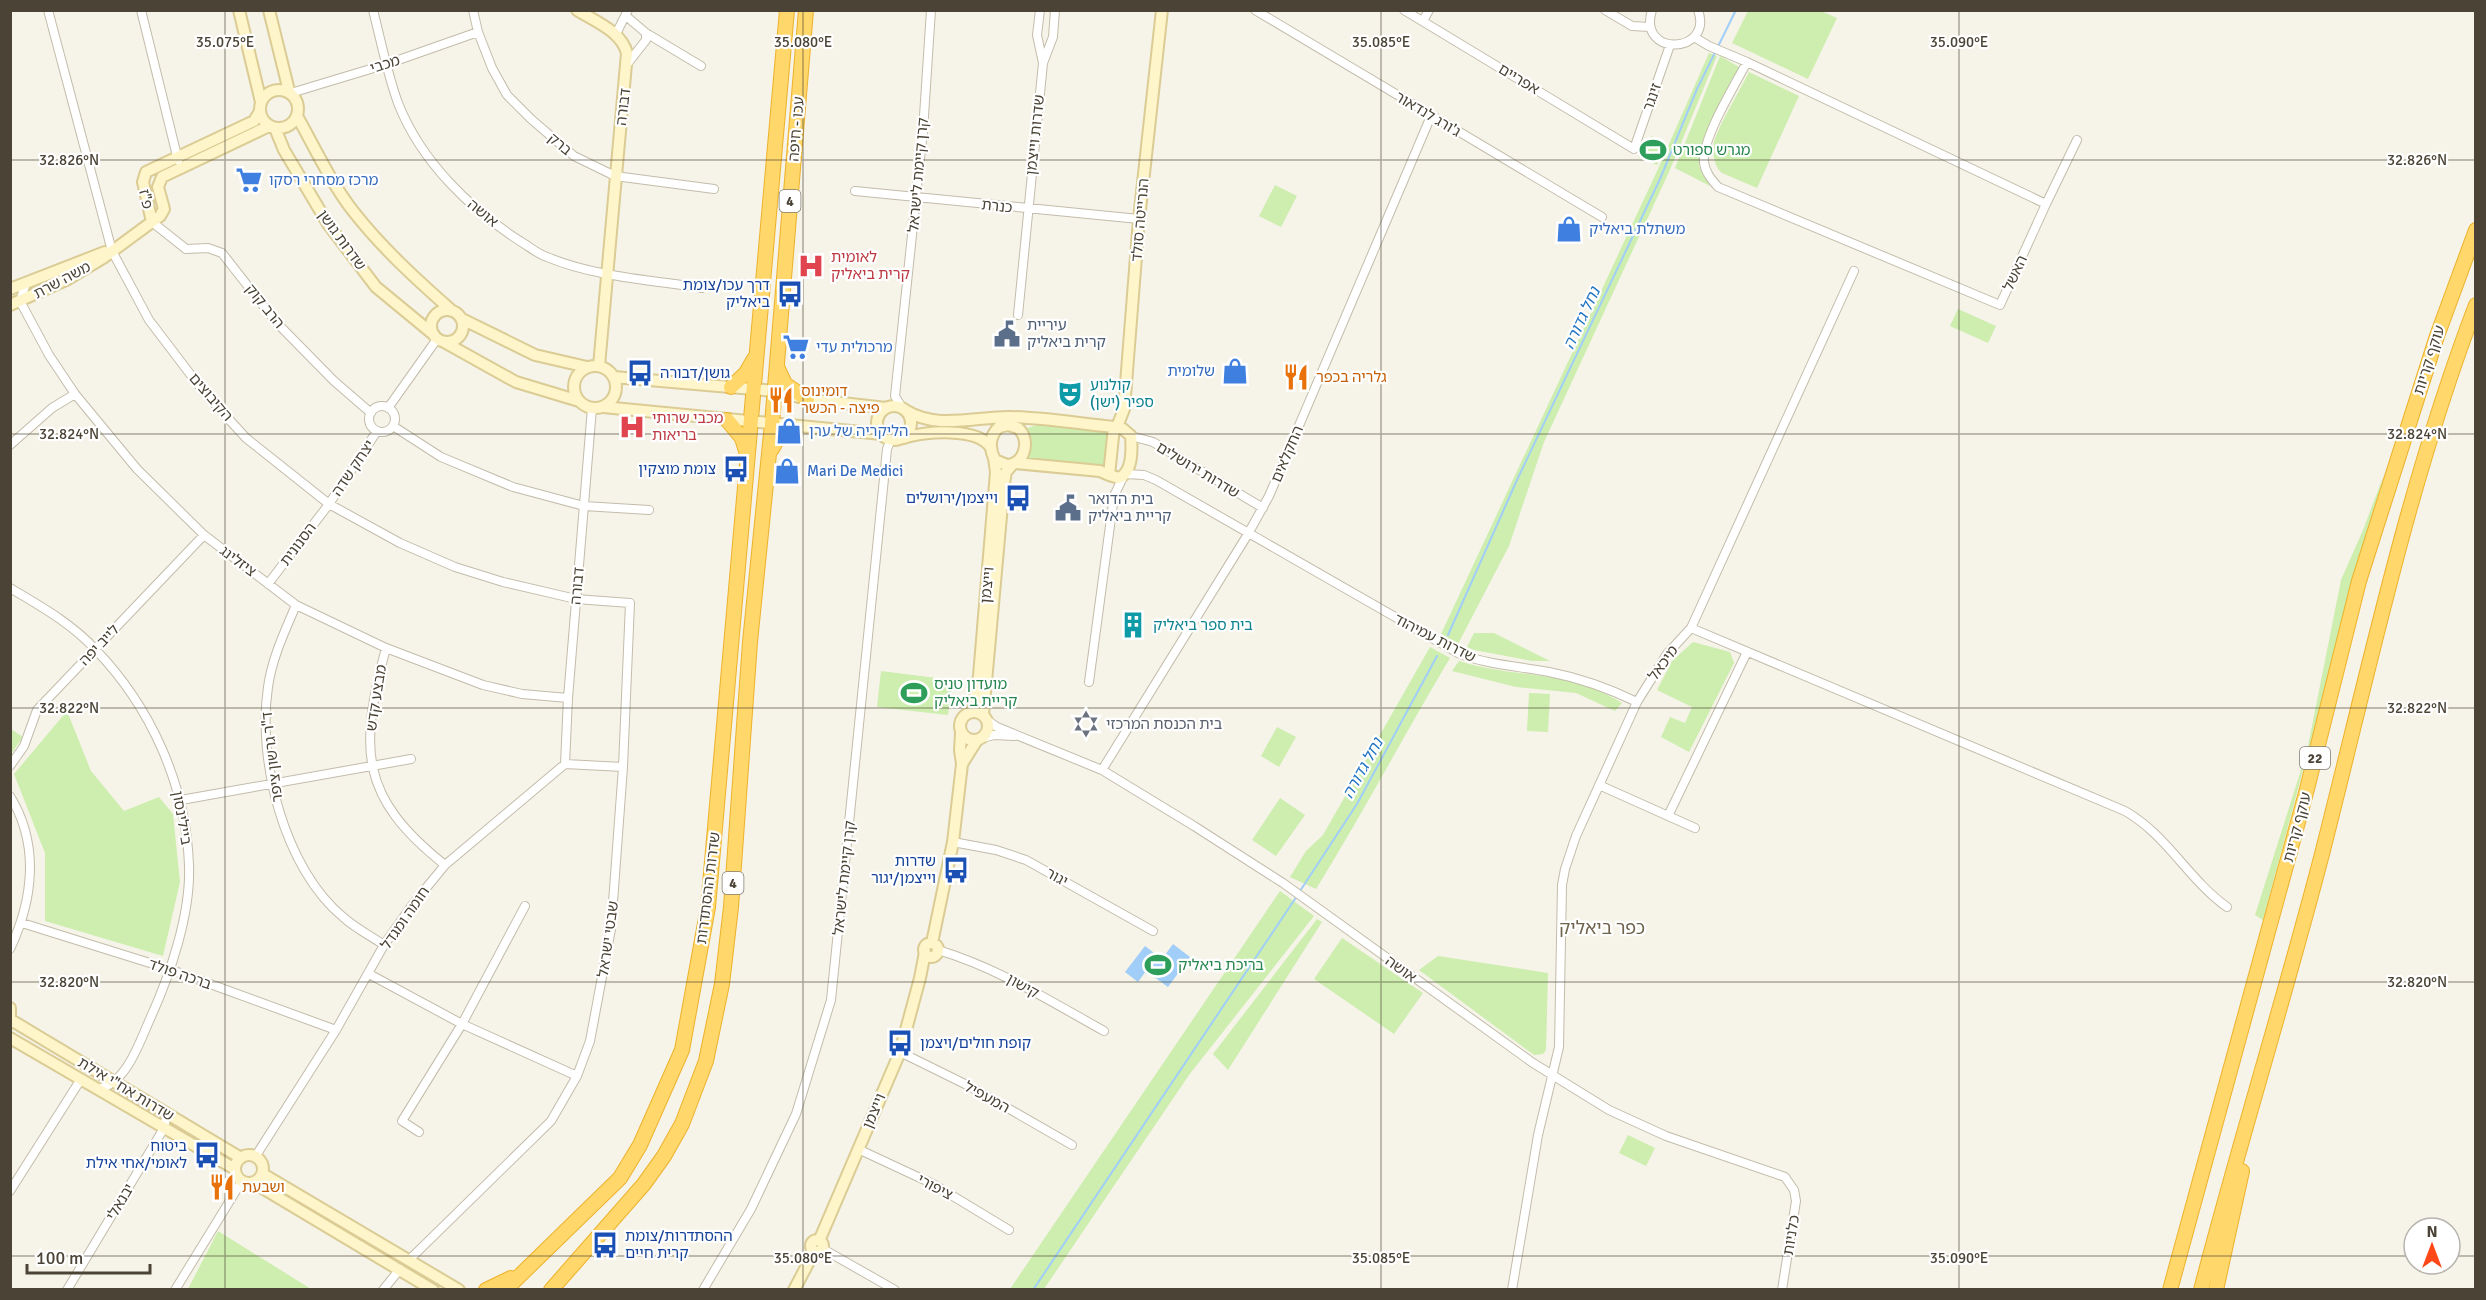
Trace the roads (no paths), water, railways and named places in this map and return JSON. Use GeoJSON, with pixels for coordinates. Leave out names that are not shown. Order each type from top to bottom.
{"type":"FeatureCollection","features":[{"type":"Feature","properties":{"kind":"highway","name":"עכו - חיפה"},"geometry":{"type":"LineString","coordinates":[[753,389],[787,10]]}},
{"type":"Feature","properties":{"kind":"highway","name":"עכו - חיפה"},"geometry":{"type":"LineString","coordinates":[[775,391],[806,10]]}},
{"type":"Feature","properties":{"kind":"highway","name":"עוקף קריות"},"geometry":{"type":"LineString","coordinates":[[2170,1290],[2307,789],[2359,580],[2436,336],[2475,230]]}},
{"type":"Feature","properties":{"kind":"highway","name":"עוקף קריות"},"geometry":{"type":"LineString","coordinates":[[2201,1290],[2322,852],[2388,585],[2452,366],[2475,305]]}},
{"type":"Feature","properties":{"kind":"highway"},"geometry":{"type":"LineString","coordinates":[[731,387],[746,373],[756,355]]}},
{"type":"Feature","properties":{"kind":"highway"},"geometry":{"type":"LineString","coordinates":[[776,366],[785,384],[807,399]]}},
{"type":"Feature","properties":{"kind":"highway","name":"4"},"geometry":{"type":"LineString","coordinates":[[750,423],[753,389]]}},
{"type":"Feature","properties":{"kind":"highway","name":"4"},"geometry":{"type":"LineString","coordinates":[[772,424],[775,391]]}},
{"type":"Feature","properties":{"kind":"highway"},"geometry":{"type":"LineString","coordinates":[[727,420],[742,438],[747,457]]}},
{"type":"Feature","properties":{"kind":"highway","name":"שדרות ההסתדרות"},"geometry":{"type":"LineString","coordinates":[[505,1290],[620,1178],[640,1145],[682,1050],[708,907],[750,423]]}},
{"type":"Feature","properties":{"kind":"highway","name":"שדרות ההסתדרות"},"geometry":{"type":"LineString","coordinates":[[552,1289],[644,1184],[664,1156],[682,1124],[706,1061],[722,984],[731,907],[750,642],[772,424]]}},
{"type":"Feature","properties":{"kind":"highway"},"geometry":{"type":"LineString","coordinates":[[769,456],[778,438],[791,426]]}},
{"type":"Feature","properties":{"kind":"highway"},"geometry":{"type":"LineString","coordinates":[[2216,1290],[2271,1039]]}},
{"type":"Feature","properties":{"kind":"highway"},"geometry":{"type":"LineString","coordinates":[[2162,1290],[2193,1201]]}},
{"type":"Feature","properties":{"kind":"highway"},"geometry":{"type":"LineString","coordinates":[[486,1290],[524,1271]]}},
{"type":"Feature","properties":{"kind":"street","name":"הקיבוצים"},"geometry":{"type":"LineString","coordinates":[[48,10],[112,251],[149,320],[203,390],[246,438],[328,504],[400,543],[455,567],[503,582],[576,599]]}},
{"type":"Feature","properties":{"kind":"street"},"geometry":{"type":"LineString","coordinates":[[141,10],[178,162]]}},
{"type":"Feature","properties":{"kind":"street"},"geometry":{"type":"LineString","coordinates":[[239,10],[263,120],[272,127],[291,125],[297,116],[298,103],[290,92],[269,10]]}},
{"type":"Feature","properties":{"kind":"street","name":"אושה"},"geometry":{"type":"LineString","coordinates":[[373,10],[399,104],[413,132],[437,168],[458,193],[484,216],[544,256],[608,274],[702,288]]}},
{"type":"Feature","properties":{"kind":"street","name":"ברק"},"geometry":{"type":"LineString","coordinates":[[473,10],[478,32],[492,68],[507,95],[574,156],[615,176],[714,189]]}},
{"type":"Feature","properties":{"kind":"street"},"geometry":{"type":"LineString","coordinates":[[577,10],[616,34],[625,46],[628,63]]}},
{"type":"Feature","properties":{"kind":"street","name":"קרן קיימת לישראל"},"geometry":{"type":"LineString","coordinates":[[903,409],[895,396],[923,131],[931,10]]}},
{"type":"Feature","properties":{"kind":"street","name":"שדרות וייצמן"},"geometry":{"type":"LineString","coordinates":[[1018,315],[1042,63],[1037,35],[1040,10]]}},
{"type":"Feature","properties":{"kind":"street","name":"שדרות וייצמן"},"geometry":{"type":"LineString","coordinates":[[1042,63],[1053,37],[1055,10]]}},
{"type":"Feature","properties":{"kind":"street","name":"הנרייטה סולד"},"geometry":{"type":"LineString","coordinates":[[1109,476],[1115,427],[1124,409],[1139,219],[1162,10]]}},
{"type":"Feature","properties":{"kind":"street","name":"ג'ורג לנדאור"},"geometry":{"type":"LineString","coordinates":[[1255,10],[1602,217]]}},
{"type":"Feature","properties":{"kind":"street","name":"אפריים"},"geometry":{"type":"LineString","coordinates":[[1404,10],[1634,149]]}},
{"type":"Feature","properties":{"kind":"street"},"geometry":{"type":"LineString","coordinates":[[1422,21],[1429,10]]}},
{"type":"Feature","properties":{"kind":"street"},"geometry":{"type":"LineString","coordinates":[[1605,10],[1632,26],[1650,27]]}},
{"type":"Feature","properties":{"kind":"street"},"geometry":{"type":"LineString","coordinates":[[1652,10],[1650,27],[1658,39],[1670,45],[1683,44],[1694,37],[1700,23],[1698,10]]}},
{"type":"Feature","properties":{"kind":"street"},"geometry":{"type":"LineString","coordinates":[[616,34],[627,13],[646,33],[701,66]]}},
{"type":"Feature","properties":{"kind":"street","name":"מכבי"},"geometry":{"type":"LineString","coordinates":[[290,92],[387,64],[478,32]]}},
{"type":"Feature","properties":{"kind":"street"},"geometry":{"type":"LineString","coordinates":[[628,63],[642,45],[646,33]]}},
{"type":"Feature","properties":{"kind":"street"},"geometry":{"type":"LineString","coordinates":[[1694,37],[2046,204],[2076,140]]}},
{"type":"Feature","properties":{"kind":"street","name":"זינגר"},"geometry":{"type":"LineString","coordinates":[[1634,149],[1670,45]]}},
{"type":"Feature","properties":{"kind":"street","name":"האשל"},"geometry":{"type":"LineString","coordinates":[[1747,62],[1707,142],[1704,162],[1708,176],[1726,192],[2000,304],[2046,204]]}},
{"type":"Feature","properties":{"kind":"street","name":"דבורה"},"geometry":{"type":"LineString","coordinates":[[599,366],[615,176],[628,63]]}},
{"type":"Feature","properties":{"kind":"street"},"geometry":{"type":"LineString","coordinates":[[260,106],[264,96],[276,89],[290,92]]}},
{"type":"Feature","properties":{"kind":"street","name":"פ\"ז"},"geometry":{"type":"LineString","coordinates":[[260,106],[254,121],[178,162],[160,179],[158,190],[163,211],[152,222],[145,201],[143,177],[152,168],[178,162],[272,127]]}},
{"type":"Feature","properties":{"kind":"street","name":"שדרות גושן"},"geometry":{"type":"LineString","coordinates":[[297,116],[352,211],[404,268],[450,309]]}},
{"type":"Feature","properties":{"kind":"street","name":"החקלאים"},"geometry":{"type":"LineString","coordinates":[[1102,770],[1263,508],[1431,116]]}},
{"type":"Feature","properties":{"kind":"street","name":"שדרות גושן"},"geometry":{"type":"LineString","coordinates":[[272,127],[328,224],[376,287],[438,338],[516,382],[579,402]]}},
{"type":"Feature","properties":{"kind":"street","name":"כנרת"},"geometry":{"type":"LineString","coordinates":[[855,191],[1139,219]]}},
{"type":"Feature","properties":{"kind":"street","name":"משה שרת"},"geometry":{"type":"LineString","coordinates":[[15,303],[68,279],[152,222]]}},
{"type":"Feature","properties":{"kind":"street","name":"הרב קוק"},"geometry":{"type":"LineString","coordinates":[[152,222],[186,249],[208,248],[222,253],[276,322],[334,381],[371,412]]}},
{"type":"Feature","properties":{"kind":"street","name":"משה שרת"},"geometry":{"type":"LineString","coordinates":[[10,289],[100,252],[112,251]]}},
{"type":"Feature","properties":{"kind":"street","name":"מיכאל"},"geometry":{"type":"LineString","coordinates":[[1512,1290],[1538,1135],[1559,1047],[1563,877],[1576,836],[1636,702],[1663,660],[1691,628],[1854,271]]}},
{"type":"Feature","properties":{"kind":"street"},"geometry":{"type":"LineString","coordinates":[[15,303],[26,283]]}},
{"type":"Feature","properties":{"kind":"street","name":"ציזלינג"},"geometry":{"type":"LineString","coordinates":[[15,303],[75,394],[137,469],[204,535],[296,605],[386,648],[483,685],[522,694],[568,698]]}},
{"type":"Feature","properties":{"kind":"street"},"geometry":{"type":"LineString","coordinates":[[438,338],[431,324],[435,314],[450,309],[462,319],[535,354],[587,367],[599,366],[614,377],[616,391],[609,403],[597,407]]}},
{"type":"Feature","properties":{"kind":"street"},"geometry":{"type":"LineString","coordinates":[[438,338],[454,340],[462,334],[462,319]]}},
{"type":"Feature","properties":{"kind":"street"},"geometry":{"type":"LineString","coordinates":[[388,408],[438,338]]}},
{"type":"Feature","properties":{"kind":"street"},"geometry":{"type":"LineString","coordinates":[[587,367],[576,376],[573,389],[579,402],[597,407],[891,437],[906,436],[911,426],[911,420],[903,409]]}},
{"type":"Feature","properties":{"kind":"street"},"geometry":{"type":"LineString","coordinates":[[614,377],[775,391],[807,399],[886,408],[894,406],[918,417],[987,427],[1052,421]]}},
{"type":"Feature","properties":{"kind":"street"},"geometry":{"type":"LineString","coordinates":[[10,445],[52,408],[75,394]]}},
{"type":"Feature","properties":{"kind":"street"},"geometry":{"type":"LineString","coordinates":[[377,407],[388,408],[395,418],[393,426],[384,432],[377,431],[370,423],[371,412],[377,407]]}},
{"type":"Feature","properties":{"kind":"street","name":"דבורה"},"geometry":{"type":"LineString","coordinates":[[565,764],[576,599],[597,407]]}},
{"type":"Feature","properties":{"kind":"street"},"geometry":{"type":"LineString","coordinates":[[886,408],[878,418],[878,427],[891,437],[924,433],[972,436],[984,439],[1002,464],[1100,471],[1109,476],[1124,475]]}},
{"type":"Feature","properties":{"kind":"street"},"geometry":{"type":"LineString","coordinates":[[945,422],[1008,417],[1115,427],[1123,429],[1131,436],[1132,449],[1124,475],[1114,496],[1089,682]]}},
{"type":"Feature","properties":{"kind":"street"},"geometry":{"type":"LineString","coordinates":[[992,453],[993,434],[1008,425]]}},
{"type":"Feature","properties":{"kind":"street"},"geometry":{"type":"LineString","coordinates":[[1008,425],[1023,432],[1025,441],[1022,457],[1014,464]]}},
{"type":"Feature","properties":{"kind":"street"},"geometry":{"type":"LineString","coordinates":[[393,426],[441,457],[513,486],[585,506],[649,510]]}},
{"type":"Feature","properties":{"kind":"street","name":"יצחק שדה"},"geometry":{"type":"LineString","coordinates":[[328,504],[377,431]]}},
{"type":"Feature","properties":{"kind":"street","name":"שדרות ירושלים"},"geometry":{"type":"LineString","coordinates":[[1131,436],[1153,442],[1263,508]]}},
{"type":"Feature","properties":{"kind":"street","name":"קרן קיימת לישראל"},"geometry":{"type":"LineString","coordinates":[[703,1290],[751,1209],[796,1114],[831,1000],[887,449],[891,437]]}},
{"type":"Feature","properties":{"kind":"street","name":"וייצמן"},"geometry":{"type":"LineString","coordinates":[[981,716],[980,665],[996,472],[992,453]]}},
{"type":"Feature","properties":{"kind":"street","name":"וייצמן"},"geometry":{"type":"LineString","coordinates":[[981,716],[1004,483],[1006,472],[1014,464]]}},
{"type":"Feature","properties":{"kind":"street","name":"שדרות ירושלים"},"geometry":{"type":"LineString","coordinates":[[1124,475],[1138,474],[1156,480],[1248,534]]}},
{"type":"Feature","properties":{"kind":"street"},"geometry":{"type":"LineString","coordinates":[[1109,476],[1114,496]]}},
{"type":"Feature","properties":{"kind":"street","name":"הסנונית"},"geometry":{"type":"LineString","coordinates":[[268,584],[328,504]]}},
{"type":"Feature","properties":{"kind":"street","name":"שדרות עמיהוד"},"geometry":{"type":"LineString","coordinates":[[1248,534],[1458,653],[1485,662],[1578,678],[1612,690],[1636,702]]}},
{"type":"Feature","properties":{"kind":"street","name":"לייב יפה"},"geometry":{"type":"LineString","coordinates":[[10,766],[24,746],[37,710],[204,535]]}},
{"type":"Feature","properties":{"kind":"street","name":"ביילינסון"},"geometry":{"type":"LineString","coordinates":[[10,588],[72,628],[96,649],[134,698],[157,738],[181,800],[189,867],[185,913],[170,969],[156,1007],[138,1045],[115,1083]]}},
{"type":"Feature","properties":{"kind":"street","name":"שבטי ישראל"},"geometry":{"type":"LineString","coordinates":[[410,1259],[551,1121],[578,1077],[590,1041],[611,929],[623,767],[630,603],[576,599]]}},
{"type":"Feature","properties":{"kind":"street","name":"ד\"ר גרשון ציפר"},"geometry":{"type":"LineString","coordinates":[[296,605],[275,656],[268,685],[264,719],[272,784],[281,823],[300,863],[317,889],[342,917],[384,945]]}},
{"type":"Feature","properties":{"kind":"street"},"geometry":{"type":"LineString","coordinates":[[1691,628],[2125,811],[2153,829],[2199,884],[2227,907]]}},
{"type":"Feature","properties":{"kind":"street","name":"מבצע קדש"},"geometry":{"type":"LineString","coordinates":[[386,648],[375,688],[369,725],[370,766],[380,792],[396,819],[418,844],[445,865]]}},
{"type":"Feature","properties":{"kind":"street"},"geometry":{"type":"LineString","coordinates":[[1668,816],[1747,652]]}},
{"type":"Feature","properties":{"kind":"street"},"geometry":{"type":"LineString","coordinates":[[981,716],[988,731],[980,739],[969,740],[961,733],[962,719],[981,716]]}},
{"type":"Feature","properties":{"kind":"street","name":"אושה"},"geometry":{"type":"LineString","coordinates":[[981,716],[1019,736],[1102,770],[1194,826],[1293,891],[1553,1077],[1609,1110],[1645,1128],[1776,1173],[1790,1182]]}},
{"type":"Feature","properties":{"kind":"street","name":"וייצמן"},"geometry":{"type":"LineString","coordinates":[[794,1290],[819,1247],[900,1052],[920,978],[932,950],[953,842],[962,764],[961,733]]}},
{"type":"Feature","properties":{"kind":"street","name":"אושה"},"geometry":{"type":"LineString","coordinates":[[980,739],[994,735],[1019,736]]}},
{"type":"Feature","properties":{"kind":"street","name":"וייצמן"},"geometry":{"type":"LineString","coordinates":[[962,764],[980,739]]}},
{"type":"Feature","properties":{"kind":"street"},"geometry":{"type":"LineString","coordinates":[[181,800],[411,759]]}},
{"type":"Feature","properties":{"kind":"street"},"geometry":{"type":"LineString","coordinates":[[565,764],[623,767]]}},
{"type":"Feature","properties":{"kind":"street","name":"חומה ומגדל"},"geometry":{"type":"LineString","coordinates":[[255,1157],[336,1030],[384,945],[413,904],[445,865],[565,764]]}},
{"type":"Feature","properties":{"kind":"street"},"geometry":{"type":"LineString","coordinates":[[1599,785],[1695,828]]}},
{"type":"Feature","properties":{"kind":"street"},"geometry":{"type":"LineString","coordinates":[[10,796],[26,830],[31,869],[22,923],[10,949]]}},
{"type":"Feature","properties":{"kind":"street","name":"יגור"},"geometry":{"type":"LineString","coordinates":[[953,842],[996,850],[1026,860],[1153,931]]}},
{"type":"Feature","properties":{"kind":"street"},"geometry":{"type":"LineString","coordinates":[[419,1132],[402,1121],[462,1024],[525,906]]}},
{"type":"Feature","properties":{"kind":"street","name":"ברכה פולד"},"geometry":{"type":"LineString","coordinates":[[22,923],[170,969],[336,1030]]}},
{"type":"Feature","properties":{"kind":"street","name":"קישון"},"geometry":{"type":"LineString","coordinates":[[932,950],[967,958],[1104,1031]]}},
{"type":"Feature","properties":{"kind":"street"},"geometry":{"type":"LineString","coordinates":[[369,974],[462,1024],[578,1077]]}},
{"type":"Feature","properties":{"kind":"street"},"geometry":{"type":"LineString","coordinates":[[10,1008],[11,1021]]}},
{"type":"Feature","properties":{"kind":"street","name":"שדרות אח\"י אילת"},"geometry":{"type":"LineString","coordinates":[[11,1021],[241,1158]]}},
{"type":"Feature","properties":{"kind":"street","name":"שדרות אח\"י אילת"},"geometry":{"type":"LineString","coordinates":[[10,1038],[235,1169]]}},
{"type":"Feature","properties":{"kind":"street","name":"המעפיל"},"geometry":{"type":"LineString","coordinates":[[900,1052],[971,1087],[1072,1145]]}},
{"type":"Feature","properties":{"kind":"street"},"geometry":{"type":"LineString","coordinates":[[10,1191],[81,1079]]}},
{"type":"Feature","properties":{"kind":"street"},"geometry":{"type":"LineString","coordinates":[[98,1089],[115,1083]]}},
{"type":"Feature","properties":{"kind":"street","name":"יבנאלי"},"geometry":{"type":"LineString","coordinates":[[67,1290],[165,1128],[167,1113]]}},
{"type":"Feature","properties":{"kind":"street","name":"ציפורי"},"geometry":{"type":"LineString","coordinates":[[858,1149],[933,1184],[1009,1230]]}},
{"type":"Feature","properties":{"kind":"street"},"geometry":{"type":"LineString","coordinates":[[254,1183],[262,1174],[261,1162],[248,1155],[241,1158],[235,1169],[242,1181],[254,1183],[433,1290]]}},
{"type":"Feature","properties":{"kind":"street"},"geometry":{"type":"LineString","coordinates":[[262,1174],[410,1259],[459,1290]]}},
{"type":"Feature","properties":{"kind":"street"},"geometry":{"type":"LineString","coordinates":[[175,1290],[242,1181]]}},
{"type":"Feature","properties":{"kind":"street","name":"כלניות"},"geometry":{"type":"LineString","coordinates":[[1782,1290],[1796,1202],[1790,1182]]}},
{"type":"Feature","properties":{"kind":"street"},"geometry":{"type":"LineString","coordinates":[[819,1247],[896,1290]]}},
{"type":"Feature","properties":{"kind":"street"},"geometry":{"type":"LineString","coordinates":[[382,1290],[400,1269]]}},
{"type":"Feature","properties":{"kind":"water","name":"בריכת ביאליק"},"geometry":{"type":"Polygon","coordinates":[[[1173,944],[1190,957],[1168,987],[1146,971],[1138,982],[1125,972],[1145,946],[1162,959],[1173,944]]]}},
{"type":"Feature","properties":{"kind":"waterway","name":"נחל גדורה"},"geometry":{"type":"LineString","coordinates":[[1448,635],[1517,480],[1660,179],[1697,89],[1736,10]]}},
{"type":"Feature","properties":{"kind":"waterway","name":"נחל גדורה"},"geometry":{"type":"LineString","coordinates":[[1300,891],[1357,804],[1437,656]]}},
{"type":"Feature","properties":{"kind":"waterway"},"geometry":{"type":"LineString","coordinates":[[1033,1290],[1297,896]]}},
{"type":"Feature","properties":{"kind":"place","name":"מגרש ספורט"},"geometry":{"type":"Point","coordinates":[1653,150]}},
{"type":"Feature","properties":{"kind":"place","name":"מרכז מסחרי רסקו"},"geometry":{"type":"Point","coordinates":[249,180]}},
{"type":"Feature","properties":{"kind":"place","name":"משתלת ביאליק"},"geometry":{"type":"Point","coordinates":[1569,229]}},
{"type":"Feature","properties":{"kind":"place","name":"לאומית קרית ביאליק"},"geometry":{"type":"Point","coordinates":[811,266]}},
{"type":"Feature","properties":{"kind":"place","name":"דרך עכו/צומת ביאליק"},"geometry":{"type":"Point","coordinates":[790,294]}},
{"type":"Feature","properties":{"kind":"place","name":"עיריית קרית ביאליק"},"geometry":{"type":"Point","coordinates":[1007,334]}},
{"type":"Feature","properties":{"kind":"place","name":"מרכולית עדי"},"geometry":{"type":"Point","coordinates":[796,347]}},
{"type":"Feature","properties":{"kind":"place","name":"שלומית"},"geometry":{"type":"Point","coordinates":[1235,371]}},
{"type":"Feature","properties":{"kind":"place","name":"גושן/דבורה"},"geometry":{"type":"Point","coordinates":[640,373]}},
{"type":"Feature","properties":{"kind":"place","name":"גלריה בכפר"},"geometry":{"type":"Point","coordinates":[1296,377]}},
{"type":"Feature","properties":{"kind":"place","name":"קולנוע ספיר (ישן)"},"geometry":{"type":"Point","coordinates":[1070,394]}},
{"type":"Feature","properties":{"kind":"place","name":"דומינוס פיצה - הכשר"},"geometry":{"type":"Point","coordinates":[781,400]}},
{"type":"Feature","properties":{"kind":"place","name":"מכבי שרותי בריאות"},"geometry":{"type":"Point","coordinates":[632,427]}},
{"type":"Feature","properties":{"kind":"place","name":"הליקריה של ערן"},"geometry":{"type":"Point","coordinates":[789,431]}},
{"type":"Feature","properties":{"kind":"place","name":"צומת מוצקין"},"geometry":{"type":"Point","coordinates":[736,469]}},
{"type":"Feature","properties":{"kind":"place","name":"Mari De Medici"},"geometry":{"type":"Point","coordinates":[787,471]}},
{"type":"Feature","properties":{"kind":"place","name":"וייצמן/ירושלים"},"geometry":{"type":"Point","coordinates":[1018,498]}},
{"type":"Feature","properties":{"kind":"place","name":"בית הדואר קריית ביאליק"},"geometry":{"type":"Point","coordinates":[1068,508]}},
{"type":"Feature","properties":{"kind":"place","name":"בית ספר ביאליק"},"geometry":{"type":"Point","coordinates":[1133,625]}},
{"type":"Feature","properties":{"kind":"place","name":"מועדון טניס קריית ביאליק"},"geometry":{"type":"Point","coordinates":[914,693]}},
{"type":"Feature","properties":{"kind":"place","name":"בית הכנסת המרכזי"},"geometry":{"type":"Point","coordinates":[1086,724]}},
{"type":"Feature","properties":{"kind":"place","name":"שדרות וייצמן/יגור"},"geometry":{"type":"Point","coordinates":[956,870]}},
{"type":"Feature","properties":{"kind":"place","name":"בריכת ביאליק"},"geometry":{"type":"Point","coordinates":[1158,965]}},
{"type":"Feature","properties":{"kind":"place","name":"קופת חולים/ויצמן"},"geometry":{"type":"Point","coordinates":[900,1043]}},
{"type":"Feature","properties":{"kind":"place","name":"ביטוח לאומי/אחי אילת"},"geometry":{"type":"Point","coordinates":[207,1155]}},
{"type":"Feature","properties":{"kind":"place","name":"ושבעת"},"geometry":{"type":"Point","coordinates":[222,1187]}},
{"type":"Feature","properties":{"kind":"place","name":"ההסתדרות/צומת קרית חיים"},"geometry":{"type":"Point","coordinates":[605,1245]}},
{"type":"Feature","properties":{"kind":"district","name":"כפר ביאליק"},"geometry":{"type":"Point","coordinates":[1602,928]}}]}
